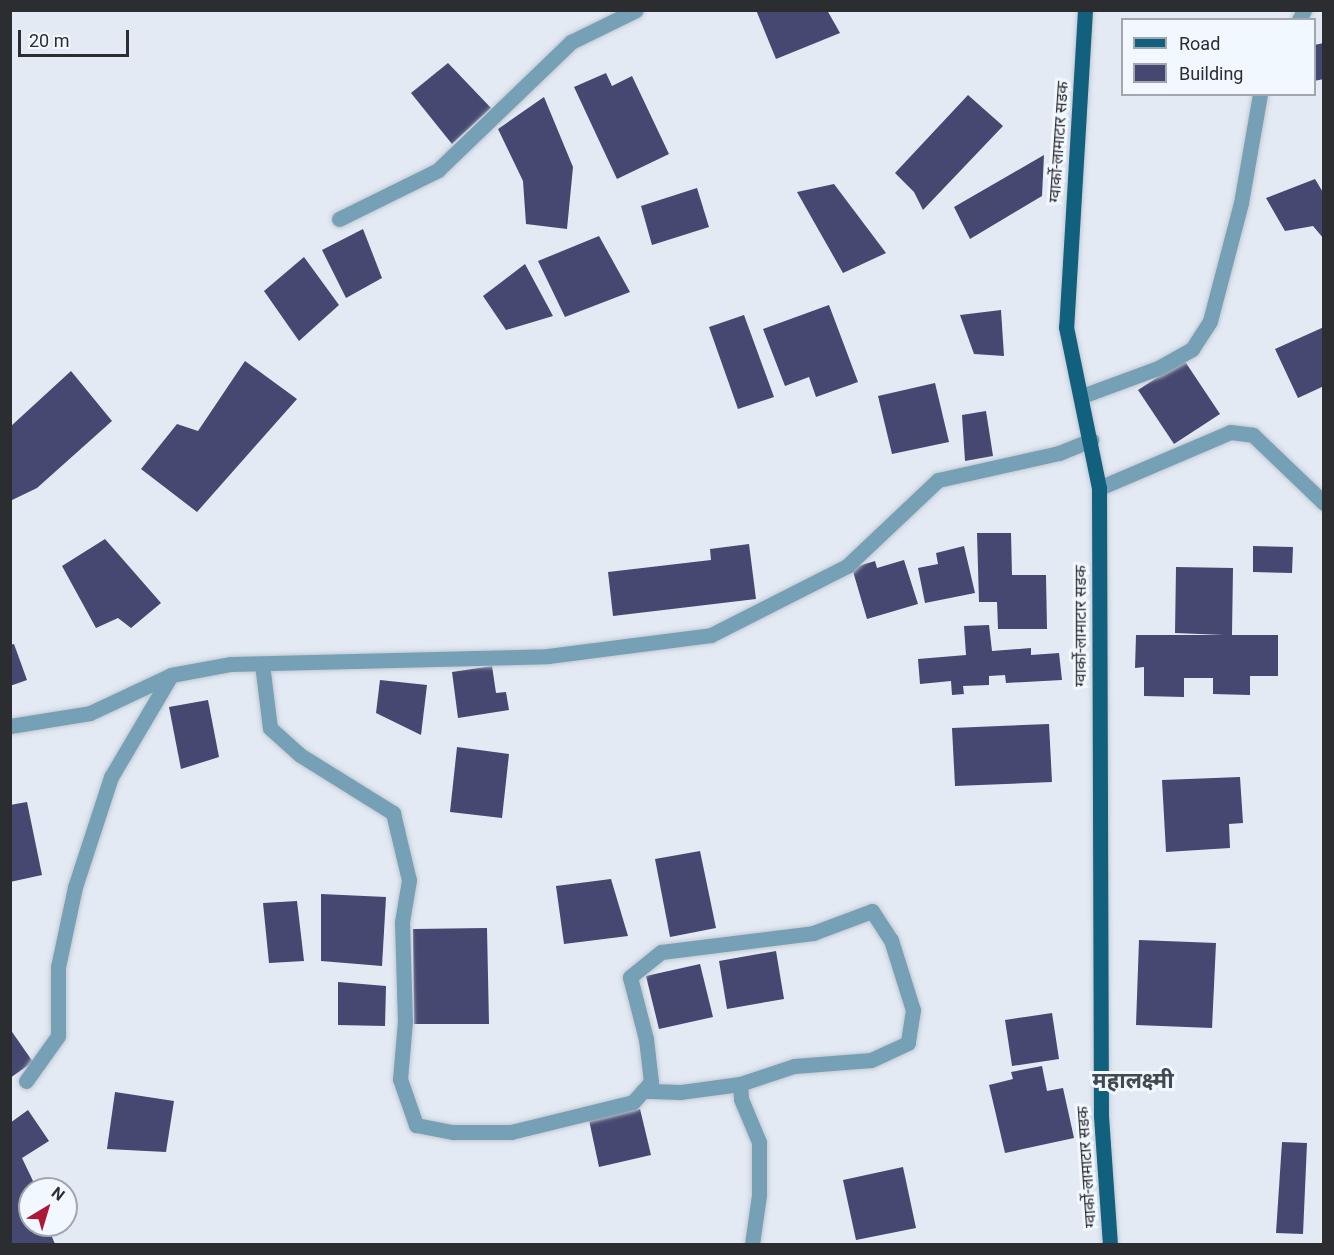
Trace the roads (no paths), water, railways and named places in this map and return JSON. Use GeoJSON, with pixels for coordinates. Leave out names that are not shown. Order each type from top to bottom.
{"type":"FeatureCollection","features":[{"type":"Feature","properties":{"kind":"main road","name":"ग्वार्को-लामाटार सडक"},"geometry":{"type":"LineString","coordinates":[[1085,10],[1066,327],[1082,396],[1099,488],[1101,1116],[1110,1245]]}},
{"type":"Feature","properties":{"kind":"street"},"geometry":{"type":"LineString","coordinates":[[339,219],[438,170],[571,42],[636,10]]}},
{"type":"Feature","properties":{"kind":"street"},"geometry":{"type":"LineString","coordinates":[[1082,396],[1158,368],[1192,349],[1210,321],[1241,202],[1260,96]]}},
{"type":"Feature","properties":{"kind":"street"},"geometry":{"type":"LineString","coordinates":[[1099,488],[1230,432],[1253,435],[1323,503]]}},
{"type":"Feature","properties":{"kind":"street"},"geometry":{"type":"LineString","coordinates":[[10,726],[90,713],[171,675],[231,664],[549,656],[711,635],[847,566],[938,480],[1059,453],[1091,440]]}},
{"type":"Feature","properties":{"kind":"street"},"geometry":{"type":"LineString","coordinates":[[262,664],[270,728],[300,755],[393,813],[409,880],[402,921],[405,1020],[400,1079],[416,1125],[453,1132],[511,1132],[633,1102],[651,1082],[646,1039],[630,977],[661,952],[813,933],[872,911],[891,940],[913,1010],[908,1043],[871,1060],[794,1066],[740,1084],[680,1092],[643,1091]]}},
{"type":"Feature","properties":{"kind":"street"},"geometry":{"type":"LineString","coordinates":[[26,1081],[58,1036],[58,967],[75,887],[111,777],[171,675]]}},
{"type":"Feature","properties":{"kind":"street"},"geometry":{"type":"LineString","coordinates":[[740,1084],[741,1099],[759,1142],[759,1195],[752,1245]]}},
{"type":"Feature","properties":{"kind":"district","name":"महालक्ष्मी"},"geometry":{"type":"Point","coordinates":[1133,1081]}}]}
